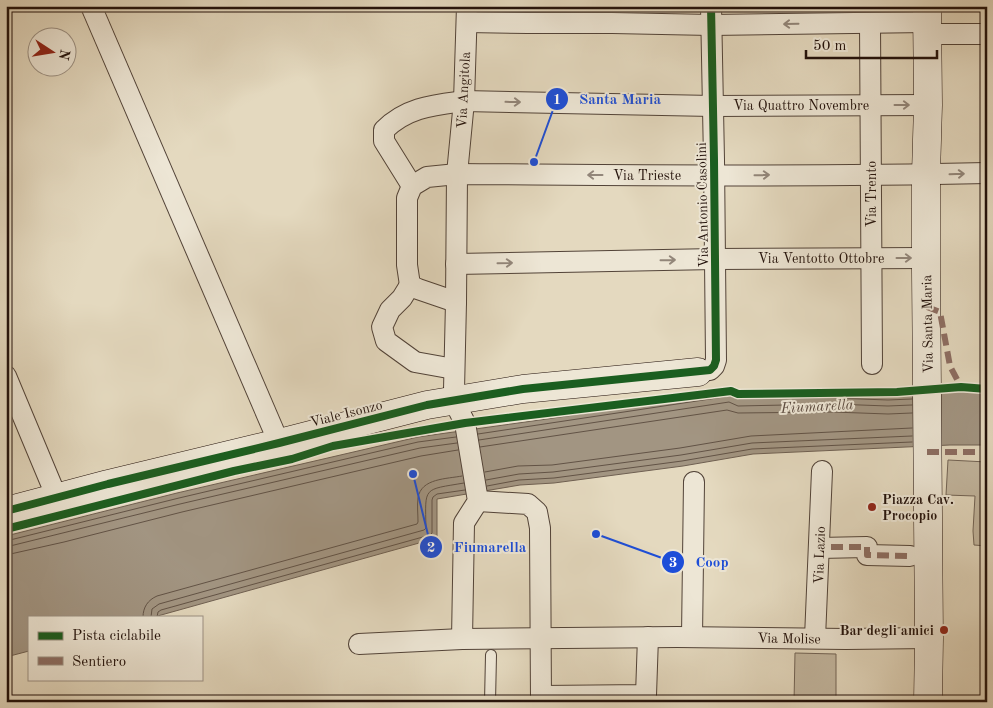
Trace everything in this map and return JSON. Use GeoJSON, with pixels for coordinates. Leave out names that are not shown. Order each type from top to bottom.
{"type":"FeatureCollection","features":[{"type":"Feature","properties":{"kind":"street"},"geometry":{"type":"LineString","coordinates":[[91,6],[279,443]]}},
{"type":"Feature","properties":{"kind":"street"},"geometry":{"type":"LineString","coordinates":[[467,14],[711,16],[870,23],[927,21],[987,34]]}},
{"type":"Feature","properties":{"kind":"street","name":"Via Angitola"},"geometry":{"type":"LineString","coordinates":[[467,14],[464,101],[457,174],[454,370],[460,412],[478,501]]}},
{"type":"Feature","properties":{"kind":"street","name":"Via Antonio Casolini"},"geometry":{"type":"LineString","coordinates":[[698,372],[710,370],[716,360],[711,16]]}},
{"type":"Feature","properties":{"kind":"street","name":"Via Santa Maria"},"geometry":{"type":"LineString","coordinates":[[927,21],[926,258],[930,638],[928,702]]}},
{"type":"Feature","properties":{"kind":"street","name":"Via Trento"},"geometry":{"type":"LineString","coordinates":[[870,23],[872,364]]}},
{"type":"Feature","properties":{"kind":"street","name":"Via Quattro Novembre"},"geometry":{"type":"LineString","coordinates":[[412,186],[384,141],[384,130],[393,121],[427,106],[464,101],[713,106],[928,105]]}},
{"type":"Feature","properties":{"kind":"street","name":"Via Trieste"},"geometry":{"type":"LineString","coordinates":[[412,186],[427,177],[457,174],[714,176],[987,173]]}},
{"type":"Feature","properties":{"kind":"street"},"geometry":{"type":"LineString","coordinates":[[412,186],[407,198],[407,265],[410,285],[402,298],[390,310],[382,328],[386,341],[415,362],[454,370]]}},
{"type":"Feature","properties":{"kind":"street","name":"Via Ventotto Ottobre"},"geometry":{"type":"LineString","coordinates":[[456,264],[715,259],[926,258]]}},
{"type":"Feature","properties":{"kind":"street"},"geometry":{"type":"LineString","coordinates":[[410,285],[456,302]]}},
{"type":"Feature","properties":{"kind":"street","name":"Viale Isonzo"},"geometry":{"type":"LineString","coordinates":[[6,511],[427,405],[460,412],[522,389],[698,372]]}},
{"type":"Feature","properties":{"kind":"street"},"geometry":{"type":"LineString","coordinates":[[6,376],[57,498]]}},
{"type":"Feature","properties":{"kind":"street","name":"Via Lazio"},"geometry":{"type":"LineString","coordinates":[[815,638],[825,547],[822,471]]}},
{"type":"Feature","properties":{"kind":"street"},"geometry":{"type":"LineString","coordinates":[[692,637],[694,482]]}},
{"type":"Feature","properties":{"kind":"street"},"geometry":{"type":"LineString","coordinates":[[462,639],[464,523],[478,501],[528,504],[537,512],[540,528],[541,699],[646,695],[648,637]]}},
{"type":"Feature","properties":{"kind":"street"},"geometry":{"type":"LineString","coordinates":[[825,547],[867,546],[867,555],[910,556]]}},
{"type":"Feature","properties":{"kind":"street","name":"Via Molise"},"geometry":{"type":"LineString","coordinates":[[359,644],[462,639],[491,647],[542,639],[648,637],[930,638]]}},
{"type":"Feature","properties":{"kind":"lane"},"geometry":{"type":"LineString","coordinates":[[490,702],[491,647]]}},
{"type":"Feature","properties":{"kind":"shaded area"},"geometry":{"type":"Polygon","coordinates":[[[948,460],[987,462],[987,546],[974,545],[975,496],[946,495],[948,460]]]}},
{"type":"Feature","properties":{"kind":"shaded area"},"geometry":{"type":"Polygon","coordinates":[[[795,653],[836,654],[836,702],[794,702],[795,653]]]}},
{"type":"Feature","properties":{"kind":"water"},"geometry":{"type":"Polygon","coordinates":[[[963,390],[987,392],[987,445],[753,454],[683,466],[554,483],[520,485],[437,499],[437,538],[158,616],[28,616],[28,651],[6,657],[6,536],[177,493],[418,437],[731,391],[738,394],[833,393],[888,395],[963,390]]]}},
{"type":"Feature","properties":{"kind":"marked path"},"geometry":{"type":"LineString","coordinates":[[927,307],[940,312],[950,366],[961,387]]}},
{"type":"Feature","properties":{"kind":"marked path"},"geometry":{"type":"LineString","coordinates":[[927,452],[987,452]]}},
{"type":"Feature","properties":{"kind":"marked path"},"geometry":{"type":"LineString","coordinates":[[831,547],[867,547],[867,555],[910,556]]}},
{"type":"Feature","properties":{"kind":"cycle path"},"geometry":{"type":"LineString","coordinates":[[6,511],[427,405],[523,389],[710,370],[716,360],[711,6]]}},
{"type":"Feature","properties":{"kind":"cycle path"},"geometry":{"type":"LineString","coordinates":[[6,529],[234,471],[292,459],[333,446],[465,423],[731,391],[738,394],[897,392],[961,387],[987,389]]}},
{"type":"Feature","properties":{"kind":"place","name":"Santa Maria"},"geometry":{"type":"Point","coordinates":[534,162]}},
{"type":"Feature","properties":{"kind":"place","name":"Fiumarella"},"geometry":{"type":"Point","coordinates":[413,474]}},
{"type":"Feature","properties":{"kind":"place","name":"Piazza Cav. Procopio"},"geometry":{"type":"Point","coordinates":[872,507]}},
{"type":"Feature","properties":{"kind":"place","name":"Coop"},"geometry":{"type":"Point","coordinates":[596,534]}},
{"type":"Feature","properties":{"kind":"place","name":"Bar degli amici"},"geometry":{"type":"Point","coordinates":[944,630]}}]}
